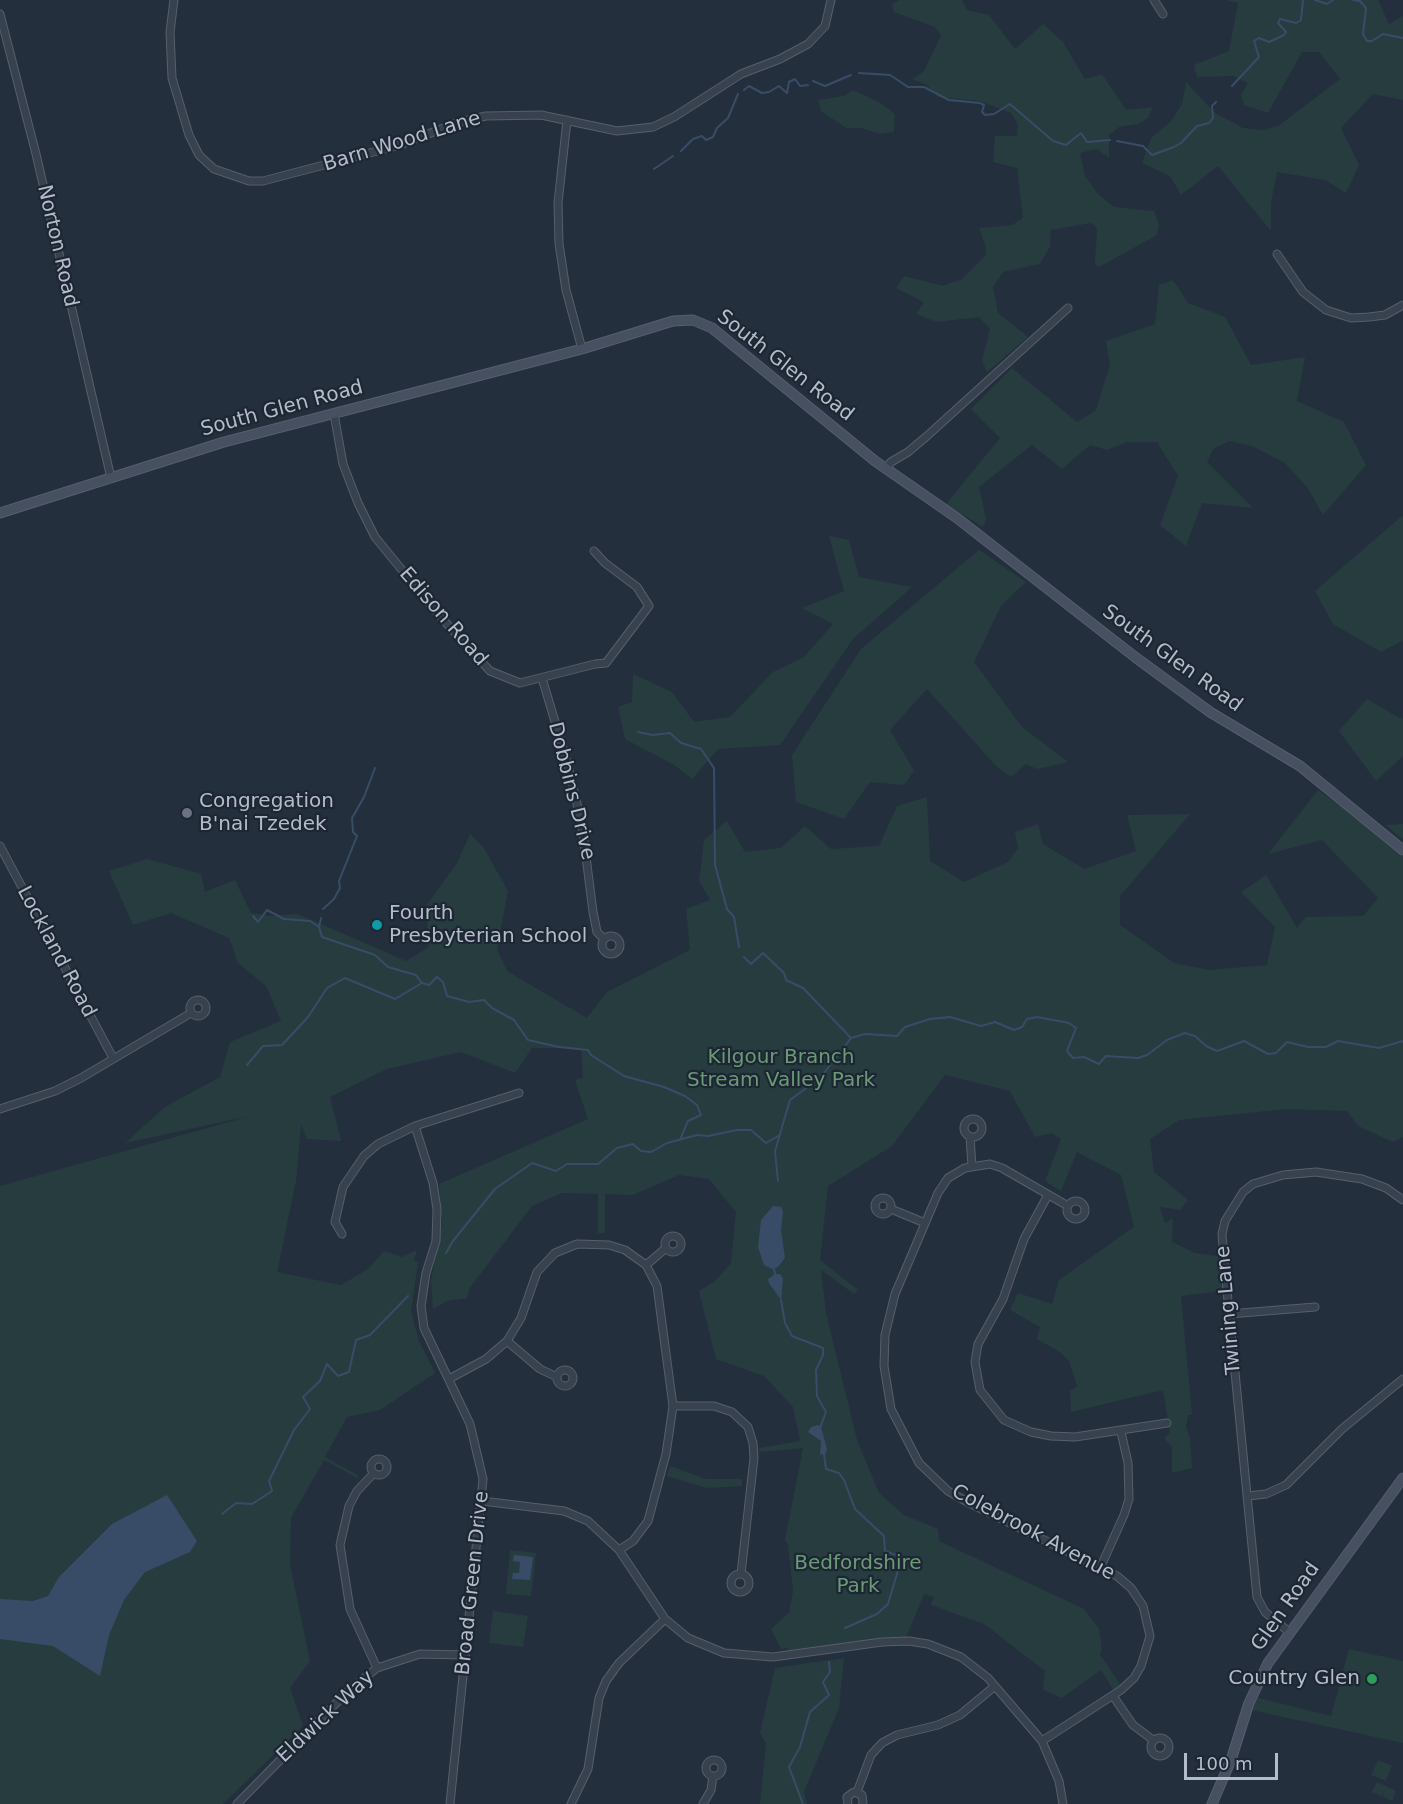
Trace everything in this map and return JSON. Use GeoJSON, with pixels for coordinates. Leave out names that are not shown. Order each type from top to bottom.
{"type":"FeatureCollection","features":[{"type":"Feature","properties":{"kind":"main road","name":"South Glen Road"},"geometry":{"type":"LineString","coordinates":[[0,513],[221,443],[582,349],[678,320],[703,323],[886,468],[957,518],[1210,712],[1300,766],[1403,850]]}},
{"type":"Feature","properties":{"kind":"main road","name":"Glen Road"},"geometry":{"type":"LineString","coordinates":[[1212,1804],[1231,1760],[1257,1685],[1289,1632],[1403,1478]]}},
{"type":"Feature","properties":{"kind":"street","name":"Barn Wood Lane"},"geometry":{"type":"LineString","coordinates":[[174,0],[170,55],[172,78],[180,107],[199,155],[225,175],[249,182],[263,181],[400,145],[459,122],[486,116],[513,113],[567,120],[617,131],[653,127],[674,117],[741,74],[780,59],[808,44],[825,26],[831,0]]}},
{"type":"Feature","properties":{"kind":"street"},"geometry":{"type":"LineString","coordinates":[[1154,0],[1163,14]]}},
{"type":"Feature","properties":{"kind":"street","name":"Norton Road"},"geometry":{"type":"LineString","coordinates":[[0,14],[36,154],[111,478]]}},
{"type":"Feature","properties":{"kind":"street"},"geometry":{"type":"LineString","coordinates":[[567,120],[558,203],[559,244],[566,291],[582,349]]}},
{"type":"Feature","properties":{"kind":"street"},"geometry":{"type":"LineString","coordinates":[[1277,254],[1303,292],[1326,310],[1351,318],[1369,317],[1385,315],[1403,305]]}},
{"type":"Feature","properties":{"kind":"street"},"geometry":{"type":"LineString","coordinates":[[886,468],[927,436],[1068,308]]}},
{"type":"Feature","properties":{"kind":"street","name":"Edison Road"},"geometry":{"type":"LineString","coordinates":[[334,414],[343,464],[358,503],[375,537],[438,614],[490,671],[520,682],[606,663],[648,609],[647,601],[637,587],[605,563],[594,551]]}},
{"type":"Feature","properties":{"kind":"street","name":"Dobbins Drive"},"geometry":{"type":"LineString","coordinates":[[542,678],[567,762],[582,825],[597,932],[604,939]]}},
{"type":"Feature","properties":{"kind":"street","name":"Lockland Road"},"geometry":{"type":"LineString","coordinates":[[0,846],[113,1058]]}},
{"type":"Feature","properties":{"kind":"street"},"geometry":{"type":"LineString","coordinates":[[0,1109],[55,1091],[191,1013]]}},
{"type":"Feature","properties":{"kind":"street"},"geometry":{"type":"LineString","coordinates":[[342,1234],[335,1222],[343,1186],[353,1170],[378,1144],[415,1126],[519,1093]]}},
{"type":"Feature","properties":{"kind":"street","name":"Broad Green Drive"},"geometry":{"type":"LineString","coordinates":[[415,1126],[433,1183],[437,1209],[436,1241],[426,1273],[421,1306],[428,1340],[449,1379],[477,1445],[483,1479],[450,1804]]}},
{"type":"Feature","properties":{"kind":"street"},"geometry":{"type":"LineString","coordinates":[[970,1137],[972,1166],[990,1164],[1002,1168],[1068,1206]]}},
{"type":"Feature","properties":{"kind":"street","name":"Colebrook Avenue"},"geometry":{"type":"LineString","coordinates":[[972,1166],[948,1178],[925,1223],[895,1294],[885,1335],[887,1389],[897,1424],[919,1462],[948,1491],[1117,1576],[1138,1597],[1148,1622],[1150,1636],[1138,1673],[1113,1696],[1042,1741]]}},
{"type":"Feature","properties":{"kind":"street","name":"Twining Lane"},"geometry":{"type":"LineString","coordinates":[[1289,1632],[1265,1612],[1257,1597],[1222,1234],[1225,1221],[1236,1200],[1253,1185],[1282,1175],[1331,1173],[1362,1179],[1386,1188],[1403,1200]]}},
{"type":"Feature","properties":{"kind":"street"},"geometry":{"type":"LineString","coordinates":[[1048,1195],[1024,1239],[1004,1299],[978,1344],[977,1380],[990,1406],[1004,1420],[1031,1432],[1075,1437],[1121,1432],[1167,1423]]}},
{"type":"Feature","properties":{"kind":"street"},"geometry":{"type":"LineString","coordinates":[[891,1209],[925,1223]]}},
{"type":"Feature","properties":{"kind":"street"},"geometry":{"type":"LineString","coordinates":[[449,1379],[486,1359],[507,1341],[521,1318],[537,1272],[555,1252],[577,1244],[609,1245],[625,1250],[645,1265],[657,1286],[673,1406],[666,1454],[648,1521],[633,1541],[619,1550]]}},
{"type":"Feature","properties":{"kind":"street"},"geometry":{"type":"LineString","coordinates":[[645,1265],[666,1248]]}},
{"type":"Feature","properties":{"kind":"street"},"geometry":{"type":"LineString","coordinates":[[1229,1314],[1315,1307]]}},
{"type":"Feature","properties":{"kind":"street"},"geometry":{"type":"LineString","coordinates":[[507,1341],[540,1369],[557,1377]]}},
{"type":"Feature","properties":{"kind":"street"},"geometry":{"type":"LineString","coordinates":[[1248,1496],[1266,1494],[1286,1485],[1342,1429],[1403,1379]]}},
{"type":"Feature","properties":{"kind":"street"},"geometry":{"type":"LineString","coordinates":[[673,1406],[714,1407],[732,1412],[748,1427],[753,1443],[754,1458],[741,1574]]}},
{"type":"Feature","properties":{"kind":"street"},"geometry":{"type":"LineString","coordinates":[[1101,1566],[1129,1499],[1128,1463],[1121,1432]]}},
{"type":"Feature","properties":{"kind":"street"},"geometry":{"type":"LineString","coordinates":[[374,1473],[357,1491],[349,1506],[340,1545],[350,1609],[377,1668]]}},
{"type":"Feature","properties":{"kind":"street"},"geometry":{"type":"LineString","coordinates":[[482,1501],[551,1508],[577,1515],[599,1529],[619,1550],[665,1619],[688,1638],[705,1647],[751,1658],[773,1658],[888,1642],[928,1644],[969,1662],[995,1686],[1042,1741],[1059,1780],[1063,1804]]}},
{"type":"Feature","properties":{"kind":"street"},"geometry":{"type":"LineString","coordinates":[[572,1804],[588,1769],[599,1698],[606,1681],[619,1663],[665,1619]]}},
{"type":"Feature","properties":{"kind":"street","name":"Eldwick Way"},"geometry":{"type":"LineString","coordinates":[[237,1804],[349,1690],[377,1668],[420,1654],[465,1655]]}},
{"type":"Feature","properties":{"kind":"street"},"geometry":{"type":"LineString","coordinates":[[857,1792],[871,1755],[882,1743],[897,1735],[938,1725],[960,1715],[995,1686]]}},
{"type":"Feature","properties":{"kind":"street"},"geometry":{"type":"LineString","coordinates":[[1113,1696],[1133,1725],[1153,1740]]}},
{"type":"Feature","properties":{"kind":"street"},"geometry":{"type":"LineString","coordinates":[[703,1804],[711,1790],[713,1776]]}},
{"type":"Feature","properties":{"kind":"street"},"geometry":{"type":"LineString","coordinates":[[848,1804],[849,1794],[857,1792]]}},
{"type":"Feature","properties":{"kind":"street"},"geometry":{"type":"LineString","coordinates":[[857,1792],[863,1797],[862,1804]]}},
{"type":"Feature","properties":{"kind":"green space"},"geometry":{"type":"Polygon","coordinates":[[[900,0],[962,0],[967,10],[989,15],[1015,49],[1043,24],[1063,42],[1085,79],[1102,74],[1126,110],[1153,107],[1148,118],[1138,124],[1119,127],[1109,135],[1109,158],[1097,149],[1080,153],[1085,176],[1099,195],[1114,207],[1154,211],[1159,225],[1157,235],[1099,267],[1095,265],[1097,228],[1091,223],[1051,230],[1050,247],[1040,264],[1003,272],[993,287],[998,313],[1028,337],[987,372],[982,361],[990,329],[979,317],[937,322],[916,314],[924,302],[896,288],[904,276],[943,286],[962,279],[986,255],[979,228],[1012,225],[1023,218],[1017,168],[993,162],[995,136],[1017,136],[1018,125],[1011,113],[979,101],[938,97],[927,85],[912,79],[924,71],[941,35],[935,27],[894,12],[892,4],[900,0]]]}},
{"type":"Feature","properties":{"kind":"green space"},"geometry":{"type":"Polygon","coordinates":[[[1226,0],[1378,0],[1389,24],[1403,16],[1403,100],[1373,94],[1341,128],[1359,165],[1346,193],[1325,180],[1277,172],[1271,202],[1271,231],[1218,166],[1181,195],[1170,176],[1142,163],[1151,138],[1171,121],[1182,104],[1186,82],[1215,113],[1243,128],[1263,130],[1278,126],[1340,79],[1319,52],[1302,52],[1268,113],[1244,105],[1241,95],[1248,83],[1234,76],[1197,77],[1194,65],[1229,51],[1238,3],[1226,0]]]}},
{"type":"Feature","properties":{"kind":"green space"},"geometry":{"type":"Polygon","coordinates":[[[853,90],[879,102],[895,114],[894,132],[880,134],[861,128],[846,128],[821,111],[818,100],[844,96],[853,90]]]}},
{"type":"Feature","properties":{"kind":"green space"},"geometry":{"type":"Polygon","coordinates":[[[1173,280],[1188,303],[1225,317],[1251,365],[1305,357],[1297,401],[1344,422],[1366,465],[1323,515],[1307,487],[1285,463],[1252,446],[1229,441],[1213,449],[1207,462],[1253,508],[1202,503],[1186,546],[1160,525],[1178,476],[1157,442],[1127,442],[1107,450],[1090,445],[1062,469],[1032,445],[979,487],[986,519],[983,527],[946,504],[1000,438],[971,409],[1012,368],[1077,422],[1096,410],[1110,365],[1106,341],[1155,324],[1159,285],[1173,280]]]}},
{"type":"Feature","properties":{"kind":"green space"},"geometry":{"type":"Polygon","coordinates":[[[1403,515],[1403,640],[1381,652],[1333,624],[1315,591],[1403,515]]]}},
{"type":"Feature","properties":{"kind":"green space"},"geometry":{"type":"Polygon","coordinates":[[[829,536],[849,540],[859,577],[912,587],[853,639],[780,745],[718,749],[692,779],[674,765],[625,739],[618,707],[632,702],[633,674],[672,692],[694,722],[730,717],[773,672],[804,657],[833,624],[802,608],[844,591],[829,536]]]}},
{"type":"Feature","properties":{"kind":"green space"},"geometry":{"type":"Polygon","coordinates":[[[979,550],[1026,582],[1001,606],[974,662],[1022,727],[1068,762],[1037,769],[1026,764],[1011,777],[995,765],[927,689],[890,730],[914,771],[904,785],[870,782],[844,819],[796,802],[792,755],[861,649],[979,550]]]}},
{"type":"Feature","properties":{"kind":"green space"},"geometry":{"type":"Polygon","coordinates":[[[1367,699],[1403,720],[1403,756],[1376,781],[1339,731],[1367,699]]]}},
{"type":"Feature","properties":{"kind":"green space"},"geometry":{"type":"Polygon","coordinates":[[[1318,790],[1382,836],[1403,856],[1403,1137],[1393,1142],[1358,1126],[1347,1111],[1286,1109],[1179,1120],[1150,1139],[1154,1172],[1188,1200],[1180,1210],[1160,1207],[1165,1223],[1173,1218],[1172,1242],[1195,1253],[1218,1256],[1222,1291],[1181,1296],[1192,1415],[1188,1415],[1186,1427],[1190,1438],[1192,1468],[1172,1473],[1172,1447],[1164,1438],[1170,1432],[1163,1390],[1071,1412],[1070,1391],[1077,1386],[1069,1361],[1060,1352],[1037,1339],[1040,1327],[1010,1310],[1018,1293],[1052,1304],[1059,1280],[1134,1227],[1121,1175],[1077,1152],[1061,1191],[1045,1181],[1061,1139],[1051,1133],[1035,1137],[1010,1091],[945,1075],[892,1146],[828,1186],[820,1260],[858,1290],[854,1294],[821,1270],[826,1313],[857,1440],[879,1493],[904,1515],[938,1529],[939,1541],[1084,1609],[1099,1629],[1102,1649],[1100,1654],[1121,1686],[1114,1691],[1101,1670],[1062,1698],[1043,1690],[1045,1671],[984,1624],[931,1605],[934,1597],[924,1594],[906,1638],[788,1652],[788,1648],[781,1649],[771,1629],[789,1613],[793,1591],[788,1544],[785,1540],[803,1448],[759,1452],[759,1448],[800,1441],[793,1407],[764,1376],[716,1359],[699,1291],[715,1281],[731,1263],[736,1212],[709,1179],[679,1175],[633,1195],[605,1194],[605,1233],[598,1233],[598,1194],[562,1193],[532,1206],[469,1289],[467,1298],[447,1301],[433,1309],[431,1281],[442,1222],[439,1184],[588,1119],[575,1080],[583,1077],[581,1048],[532,1048],[515,1073],[461,1052],[387,1069],[330,1097],[341,1141],[307,1139],[301,1125],[296,1181],[277,1272],[341,1285],[368,1269],[384,1251],[402,1257],[417,1250],[414,1260],[418,1262],[411,1311],[419,1341],[435,1373],[380,1410],[347,1417],[325,1457],[359,1476],[357,1478],[324,1460],[291,1518],[290,1565],[310,1661],[290,1688],[303,1726],[223,1804],[0,1804],[0,1186],[250,1116],[125,1143],[165,1107],[220,1077],[230,1042],[281,1021],[266,986],[238,963],[229,938],[171,913],[133,925],[109,871],[147,859],[201,874],[205,892],[235,880],[251,913],[271,916],[298,914],[406,961],[429,947],[426,906],[457,863],[470,834],[484,848],[508,891],[497,949],[507,971],[587,1018],[607,992],[690,950],[686,909],[710,900],[699,881],[704,840],[727,821],[745,852],[781,848],[805,826],[831,849],[879,846],[897,806],[927,797],[930,861],[964,882],[1008,862],[1018,848],[1015,832],[1038,824],[1043,844],[1084,869],[1136,851],[1127,815],[1190,814],[1120,896],[1120,925],[1174,963],[1209,970],[1267,965],[1275,927],[1241,892],[1266,875],[1297,928],[1306,917],[1363,916],[1378,898],[1322,840],[1268,854],[1318,790]]]}},
{"type":"Feature","properties":{"kind":"green space"},"geometry":{"type":"Polygon","coordinates":[[[1403,824],[1403,840],[1386,825],[1403,824]]]}},
{"type":"Feature","properties":{"kind":"green space"},"geometry":{"type":"Polygon","coordinates":[[[670,1466],[706,1479],[742,1479],[742,1486],[706,1488],[667,1476],[670,1466]]]}},
{"type":"Feature","properties":{"kind":"green space"},"geometry":{"type":"Polygon","coordinates":[[[510,1550],[536,1553],[531,1596],[506,1594],[510,1550]]]}},
{"type":"Feature","properties":{"kind":"green space"},"geometry":{"type":"Polygon","coordinates":[[[493,1611],[528,1616],[523,1647],[489,1643],[493,1611]]]}},
{"type":"Feature","properties":{"kind":"green space","name":"Country Glen"},"geometry":{"type":"Polygon","coordinates":[[[1349,1649],[1403,1661],[1403,1743],[1251,1710],[1255,1697],[1331,1716],[1349,1649]]]}},
{"type":"Feature","properties":{"kind":"green space"},"geometry":{"type":"Polygon","coordinates":[[[844,1658],[839,1708],[804,1792],[807,1804],[760,1804],[766,1743],[760,1733],[775,1668],[844,1658]]]}},
{"type":"Feature","properties":{"kind":"green space"},"geometry":{"type":"Polygon","coordinates":[[[1378,1760],[1392,1766],[1386,1781],[1371,1775],[1378,1760]]]}},
{"type":"Feature","properties":{"kind":"green space"},"geometry":{"type":"Polygon","coordinates":[[[1377,1782],[1396,1791],[1392,1801],[1382,1796],[1385,1790],[1381,1796],[1372,1792],[1377,1782]]]}},
{"type":"Feature","properties":{"kind":"water"},"geometry":{"type":"Polygon","coordinates":[[[773,1206],[781,1207],[783,1211],[781,1230],[785,1258],[778,1267],[772,1269],[764,1265],[758,1247],[761,1220],[773,1206]]]}},
{"type":"Feature","properties":{"kind":"water"},"geometry":{"type":"Polygon","coordinates":[[[775,1274],[780,1274],[783,1279],[781,1300],[768,1279],[775,1274]]]}},
{"type":"Feature","properties":{"kind":"water"},"geometry":{"type":"Polygon","coordinates":[[[818,1425],[821,1427],[827,1449],[826,1453],[820,1455],[821,1441],[808,1432],[811,1427],[818,1425]]]}},
{"type":"Feature","properties":{"kind":"water"},"geometry":{"type":"Polygon","coordinates":[[[167,1495],[197,1541],[190,1552],[145,1572],[124,1600],[109,1635],[100,1676],[53,1646],[0,1639],[0,1599],[33,1601],[48,1596],[59,1577],[112,1524],[167,1495]]]}},
{"type":"Feature","properties":{"kind":"water"},"geometry":{"type":"Polygon","coordinates":[[[514,1555],[533,1557],[530,1580],[512,1579],[513,1573],[519,1573],[520,1562],[513,1561],[514,1555]]]}},
{"type":"Feature","properties":{"kind":"waterway"},"geometry":{"type":"LineString","coordinates":[[1232,86],[1259,57],[1254,41],[1259,38],[1269,42],[1284,35],[1286,32],[1278,23],[1280,19],[1296,23],[1301,20],[1303,0]]}},
{"type":"Feature","properties":{"kind":"waterway"},"geometry":{"type":"LineString","coordinates":[[1315,0],[1327,4],[1333,0]]}},
{"type":"Feature","properties":{"kind":"waterway"},"geometry":{"type":"LineString","coordinates":[[1353,0],[1360,1],[1366,8],[1363,34],[1367,41],[1372,41],[1383,34],[1403,38]]}},
{"type":"Feature","properties":{"kind":"waterway"},"geometry":{"type":"LineString","coordinates":[[859,73],[890,75],[908,87],[924,87],[949,100],[980,103],[984,105],[982,112],[985,115],[994,114],[1010,104],[1053,141],[1066,145],[1081,133],[1087,142],[1110,140]]}},
{"type":"Feature","properties":{"kind":"waterway"},"geometry":{"type":"LineString","coordinates":[[813,81],[825,86],[851,75]]}},
{"type":"Feature","properties":{"kind":"waterway"},"geometry":{"type":"LineString","coordinates":[[744,90],[749,86],[762,93],[779,86],[787,93],[789,82],[795,79],[800,86],[808,85]]}},
{"type":"Feature","properties":{"kind":"waterway"},"geometry":{"type":"LineString","coordinates":[[681,151],[693,139],[702,136],[706,140],[713,137],[717,128],[728,118],[738,94]]}},
{"type":"Feature","properties":{"kind":"waterway"},"geometry":{"type":"LineString","coordinates":[[1117,141],[1143,146],[1152,155],[1174,147],[1197,126],[1209,123],[1213,118],[1212,106],[1216,102]]}},
{"type":"Feature","properties":{"kind":"waterway"},"geometry":{"type":"LineString","coordinates":[[654,169],[673,156]]}},
{"type":"Feature","properties":{"kind":"waterway"},"geometry":{"type":"LineString","coordinates":[[638,732],[653,735],[670,733],[681,743],[701,749],[714,768],[715,865],[727,909],[734,917],[739,947]]}},
{"type":"Feature","properties":{"kind":"waterway"},"geometry":{"type":"LineString","coordinates":[[323,909],[334,899],[340,888],[339,881],[357,836],[353,832],[352,818],[364,797],[375,768]]}},
{"type":"Feature","properties":{"kind":"waterway"},"geometry":{"type":"LineString","coordinates":[[253,916],[258,922],[267,910],[284,919],[310,921],[319,927],[322,937],[375,955],[388,967],[416,975],[422,983],[429,985],[437,977],[443,982],[447,996],[469,1002],[484,1000],[492,1008],[514,1020],[528,1040],[559,1047],[588,1050],[591,1055],[624,1076],[664,1087],[685,1096],[697,1105],[701,1115],[688,1121],[680,1140]]}},
{"type":"Feature","properties":{"kind":"waterway"},"geometry":{"type":"LineString","coordinates":[[319,927],[321,918]]}},
{"type":"Feature","properties":{"kind":"waterway"},"geometry":{"type":"LineString","coordinates":[[744,957],[751,964],[763,953],[784,973],[786,980],[803,988],[851,1038]]}},
{"type":"Feature","properties":{"kind":"waterway"},"geometry":{"type":"LineString","coordinates":[[247,1065],[263,1046],[282,1045],[308,1017],[327,988],[345,978],[395,999],[422,983]]}},
{"type":"Feature","properties":{"kind":"waterway"},"geometry":{"type":"LineString","coordinates":[[778,1181],[775,1151],[790,1100],[821,1077],[851,1038],[865,1034],[897,1036],[905,1027],[930,1019],[950,1017],[981,1026],[995,1022],[1014,1030],[1022,1027],[1027,1019],[1037,1017],[1069,1023],[1076,1028],[1067,1051],[1073,1058],[1084,1057],[1099,1064],[1106,1056],[1138,1058],[1147,1055],[1167,1040],[1185,1033],[1195,1036],[1206,1046],[1217,1051],[1244,1041],[1268,1054],[1276,1053],[1287,1042],[1308,1047],[1326,1047],[1338,1041],[1379,1048],[1403,1041]]}},
{"type":"Feature","properties":{"kind":"waterway"},"geometry":{"type":"LineString","coordinates":[[446,1253],[495,1189],[532,1163],[556,1171],[567,1164],[598,1164],[617,1148],[633,1144],[641,1151],[651,1152],[667,1143],[697,1135],[708,1136],[737,1130],[751,1130],[766,1143],[778,1136]]}},
{"type":"Feature","properties":{"kind":"waterway"},"geometry":{"type":"LineString","coordinates":[[774,1268],[775,1274]]}},
{"type":"Feature","properties":{"kind":"waterway"},"geometry":{"type":"LineString","coordinates":[[222,1514],[236,1503],[252,1504],[272,1491],[269,1481],[294,1430],[310,1409],[303,1397],[320,1381],[327,1364],[338,1376],[349,1372],[356,1340],[370,1335],[408,1296]]}},
{"type":"Feature","properties":{"kind":"waterway"},"geometry":{"type":"LineString","coordinates":[[781,1300],[785,1323],[792,1336],[823,1348],[823,1355],[816,1370],[817,1396],[826,1412],[820,1428]]}},
{"type":"Feature","properties":{"kind":"waterway"},"geometry":{"type":"LineString","coordinates":[[824,1454],[826,1469],[839,1473],[855,1509],[884,1536],[885,1551],[904,1558],[888,1604],[877,1614],[845,1628]]}},
{"type":"Feature","properties":{"kind":"waterway"},"geometry":{"type":"LineString","coordinates":[[803,1804],[789,1767],[800,1747],[810,1712],[829,1695],[823,1682],[830,1672],[829,1662]]}},
{"type":"Feature","properties":{"kind":"place","name":"Congregation B'nai Tzedek"},"geometry":{"type":"Point","coordinates":[187,813]}},
{"type":"Feature","properties":{"kind":"place","name":"Fourth Presbyterian School"},"geometry":{"type":"Point","coordinates":[377,925]}},
{"type":"Feature","properties":{"kind":"place","name":"Country Glen"},"geometry":{"type":"Point","coordinates":[1372,1679]}},
{"type":"Feature","properties":{"kind":"park label","name":"Kilgour Branch Stream Valley Park"},"geometry":{"type":"Point","coordinates":[781,1070]}},
{"type":"Feature","properties":{"kind":"park label","name":"Bedfordshire Park"},"geometry":{"type":"Point","coordinates":[858,1576]}}]}
